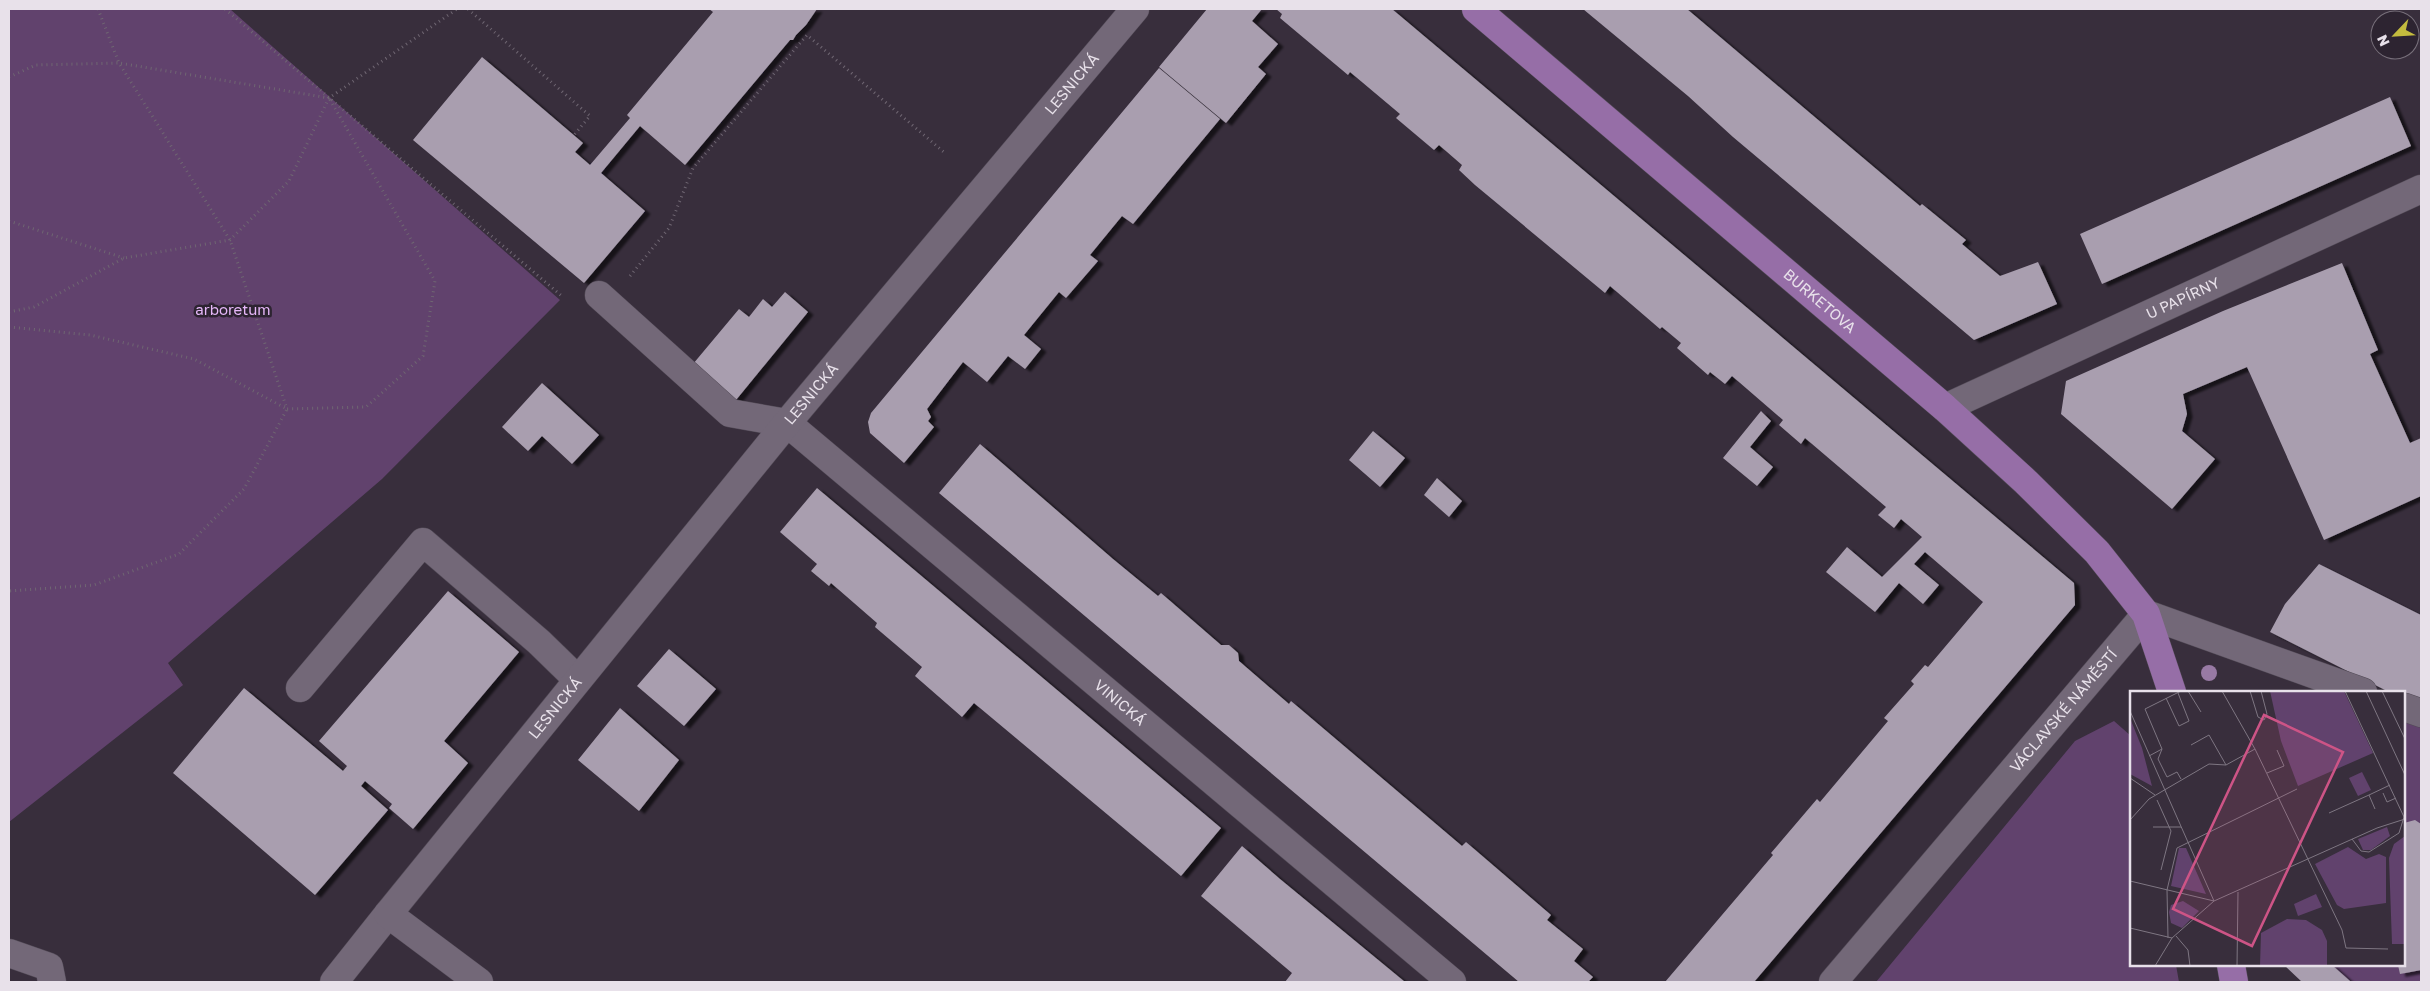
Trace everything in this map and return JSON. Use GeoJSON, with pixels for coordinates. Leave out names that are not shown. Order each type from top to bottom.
{"type":"FeatureCollection","features":[{"type":"Feature","properties":{"kind":"main road","name":"BURKETOVA"},"geometry":{"type":"LineString","coordinates":[[1476,9],[1944,408],[2026,482],[2097,552],[2146,614],[2172,691]]}},
{"type":"Feature","properties":{"kind":"main road"},"geometry":{"type":"LineString","coordinates":[[2230,966],[2234,982]]}},
{"type":"Feature","properties":{"kind":"street","name":"LESNICKÁ"},"geometry":{"type":"LineString","coordinates":[[334,982],[787,423],[1135,9]]}},
{"type":"Feature","properties":{"kind":"street","name":"U PAPÍRNY"},"geometry":{"type":"LineString","coordinates":[[1944,408],[2421,189]]}},
{"type":"Feature","properties":{"kind":"street"},"geometry":{"type":"LineString","coordinates":[[603,299],[730,413],[787,423]]}},
{"type":"Feature","properties":{"kind":"street","name":"VINICKÁ"},"geometry":{"type":"LineString","coordinates":[[787,423],[1452,982]]}},
{"type":"Feature","properties":{"kind":"street"},"geometry":{"type":"LineString","coordinates":[[300,688],[423,542],[539,642],[578,679]]}},
{"type":"Feature","properties":{"kind":"street"},"geometry":{"type":"LineString","coordinates":[[2146,614],[2360,691]]}},
{"type":"Feature","properties":{"kind":"street","name":"VÁCLAVSKÉ NÁMĚSTÍ"},"geometry":{"type":"LineString","coordinates":[[1833,982],[2146,614]]}},
{"type":"Feature","properties":{"kind":"street"},"geometry":{"type":"LineString","coordinates":[[2405,707],[2421,713]]}},
{"type":"Feature","properties":{"kind":"street"},"geometry":{"type":"LineString","coordinates":[[388,914],[479,982]]}},
{"type":"Feature","properties":{"kind":"street"},"geometry":{"type":"LineString","coordinates":[[9,953],[49,967],[52,982]]}},
{"type":"Feature","properties":{"kind":"path"},"geometry":{"type":"LineString","coordinates":[[9,591],[94,585],[179,554],[244,489],[287,409],[230,240],[119,63],[98,9]]}},
{"type":"Feature","properties":{"kind":"path"},"geometry":{"type":"LineString","coordinates":[[225,9],[564,298]]}},
{"type":"Feature","properties":{"kind":"path"},"geometry":{"type":"LineString","coordinates":[[9,312],[34,307],[124,258],[230,240],[289,181],[329,98],[457,9]]}},
{"type":"Feature","properties":{"kind":"path"},"geometry":{"type":"LineString","coordinates":[[468,9],[590,116],[574,135]]}},
{"type":"Feature","properties":{"kind":"path"},"geometry":{"type":"LineString","coordinates":[[603,299],[670,228],[693,168],[807,35],[946,154]]}},
{"type":"Feature","properties":{"kind":"path"},"geometry":{"type":"LineString","coordinates":[[9,77],[36,65],[119,63],[329,98]]}},
{"type":"Feature","properties":{"kind":"path"},"geometry":{"type":"LineString","coordinates":[[9,327],[90,335],[194,358],[287,409],[366,407],[423,356],[435,281],[329,98]]}},
{"type":"Feature","properties":{"kind":"path"},"geometry":{"type":"LineString","coordinates":[[9,221],[124,258]]}},
{"type":"Feature","properties":{"kind":"green space","name":"arboretum"},"geometry":{"type":"Polygon","coordinates":[[[9,9],[230,9],[560,300],[382,479],[168,663],[183,685],[9,822],[9,9]]]}},
{"type":"Feature","properties":{"kind":"green space"},"geometry":{"type":"Polygon","coordinates":[[[2114,721],[2130,735],[2130,966],[2176,966],[2179,982],[1876,982],[2075,741],[2114,721]]]}},
{"type":"Feature","properties":{"kind":"green space"},"geometry":{"type":"Polygon","coordinates":[[[2405,721],[2421,726],[2421,982],[2350,982],[2333,966],[2405,966],[2405,721]]]}},
{"type":"Feature","properties":{"kind":"building"},"geometry":{"type":"Polygon","coordinates":[[[709,9],[817,9],[806,25],[793,40],[790,40],[685,165],[640,126],[601,173],[645,211],[584,283],[413,140],[482,57],[583,143],[575,152],[590,165],[630,118],[627,115],[713,12],[709,9]]]}},
{"type":"Feature","properties":{"kind":"building"},"geometry":{"type":"Polygon","coordinates":[[[1207,9],[1262,9],[1252,21],[1278,44],[1258,67],[1266,74],[1226,123],[1159,67],[1207,9]]]}},
{"type":"Feature","properties":{"kind":"building"},"geometry":{"type":"Polygon","coordinates":[[[1276,9],[1392,9],[2074,583],[2075,605],[1754,982],[1665,982],[1773,855],[1771,853],[1817,799],[1820,802],[1888,721],[1884,718],[1914,684],[1911,681],[1925,665],[1928,667],[1983,602],[1925,552],[1914,564],[1939,585],[1923,604],[1899,583],[1875,612],[1826,572],[1847,547],[1882,577],[1922,537],[1901,519],[1894,528],[1878,515],[1886,507],[1805,438],[1801,444],[1779,425],[1783,420],[1732,376],[1725,384],[1710,372],[1708,375],[1677,348],[1681,343],[1662,327],[1660,329],[1610,286],[1605,293],[1475,185],[1459,170],[1462,165],[1439,145],[1434,150],[1396,118],[1400,114],[1350,72],[1348,75],[1280,18],[1282,14],[1276,9]]]}},
{"type":"Feature","properties":{"kind":"building"},"geometry":{"type":"Polygon","coordinates":[[[1583,9],[1687,9],[1920,206],[1922,204],[1966,240],[1962,244],[2000,276],[2038,262],[2057,304],[1974,340],[1583,9]]]}},
{"type":"Feature","properties":{"kind":"building"},"geometry":{"type":"Polygon","coordinates":[[[1159,68],[1220,119],[1133,224],[1122,216],[1090,255],[1098,261],[1066,298],[1059,292],[1024,335],[1041,349],[1025,369],[1008,356],[987,382],[963,362],[927,409],[931,417],[928,421],[934,427],[904,463],[870,433],[868,422],[871,413],[1159,68]]]}},
{"type":"Feature","properties":{"kind":"building"},"geometry":{"type":"Polygon","coordinates":[[[2390,97],[2411,146],[2102,284],[2080,234],[2390,97]]]}},
{"type":"Feature","properties":{"kind":"building"},"geometry":{"type":"Polygon","coordinates":[[[2342,263],[2378,350],[2370,354],[2410,443],[2421,438],[2421,496],[2324,540],[2247,367],[2183,394],[2187,414],[2182,431],[2215,459],[2172,509],[2061,414],[2066,381],[2223,311],[2342,263]]]}},
{"type":"Feature","properties":{"kind":"building"},"geometry":{"type":"Polygon","coordinates":[[[785,292],[808,312],[736,400],[693,364],[739,309],[749,317],[763,299],[772,307],[785,292]]]}},
{"type":"Feature","properties":{"kind":"building"},"geometry":{"type":"Polygon","coordinates":[[[542,383],[599,435],[572,464],[542,436],[528,451],[502,427],[542,383]]]}},
{"type":"Feature","properties":{"kind":"building"},"geometry":{"type":"Polygon","coordinates":[[[1761,411],[1771,421],[1750,447],[1773,467],[1757,486],[1723,458],[1761,411]]]}},
{"type":"Feature","properties":{"kind":"building"},"geometry":{"type":"Polygon","coordinates":[[[1373,431],[1405,458],[1380,487],[1349,460],[1373,431]]]}},
{"type":"Feature","properties":{"kind":"building"},"geometry":{"type":"Polygon","coordinates":[[[980,444],[1113,559],[1158,596],[1161,593],[1221,645],[1229,645],[1238,653],[1239,661],[1289,704],[1291,701],[1462,846],[1466,842],[1551,915],[1547,920],[1583,949],[1574,961],[1593,977],[1588,982],[1519,982],[939,493],[980,444]]]}},
{"type":"Feature","properties":{"kind":"building"},"geometry":{"type":"Polygon","coordinates":[[[1437,478],[1462,501],[1449,517],[1424,495],[1437,478]]]}},
{"type":"Feature","properties":{"kind":"building"},"geometry":{"type":"Polygon","coordinates":[[[817,488],[1221,828],[1181,876],[974,703],[962,717],[915,676],[922,667],[875,627],[877,623],[831,583],[829,586],[811,571],[817,564],[780,532],[817,488]]]}},
{"type":"Feature","properties":{"kind":"building"},"geometry":{"type":"Polygon","coordinates":[[[2319,564],[2421,615],[2421,701],[2405,697],[2405,691],[2385,690],[2270,632],[2285,604],[2319,564]]]}},
{"type":"Feature","properties":{"kind":"building"},"geometry":{"type":"Polygon","coordinates":[[[448,591],[519,652],[444,741],[468,763],[413,829],[389,808],[392,804],[365,781],[361,786],[388,810],[315,895],[173,773],[244,688],[343,771],[347,766],[319,741],[448,591]]]}},
{"type":"Feature","properties":{"kind":"building"},"geometry":{"type":"Polygon","coordinates":[[[669,649],[716,689],[684,726],[637,686],[669,649]]]}},
{"type":"Feature","properties":{"kind":"building"},"geometry":{"type":"Polygon","coordinates":[[[620,708],[679,760],[639,811],[578,760],[620,708]]]}},
{"type":"Feature","properties":{"kind":"building"},"geometry":{"type":"Polygon","coordinates":[[[2415,820],[2421,824],[2421,970],[2400,974],[2398,966],[2405,966],[2405,823],[2415,820]]]}},
{"type":"Feature","properties":{"kind":"building"},"geometry":{"type":"Polygon","coordinates":[[[1242,846],[1405,982],[1285,982],[1292,973],[1201,896],[1242,846]]]}},
{"type":"Feature","properties":{"kind":"building"},"geometry":{"type":"Polygon","coordinates":[[[2285,966],[2333,966],[2350,981],[2302,982],[2285,966]]]}}]}
